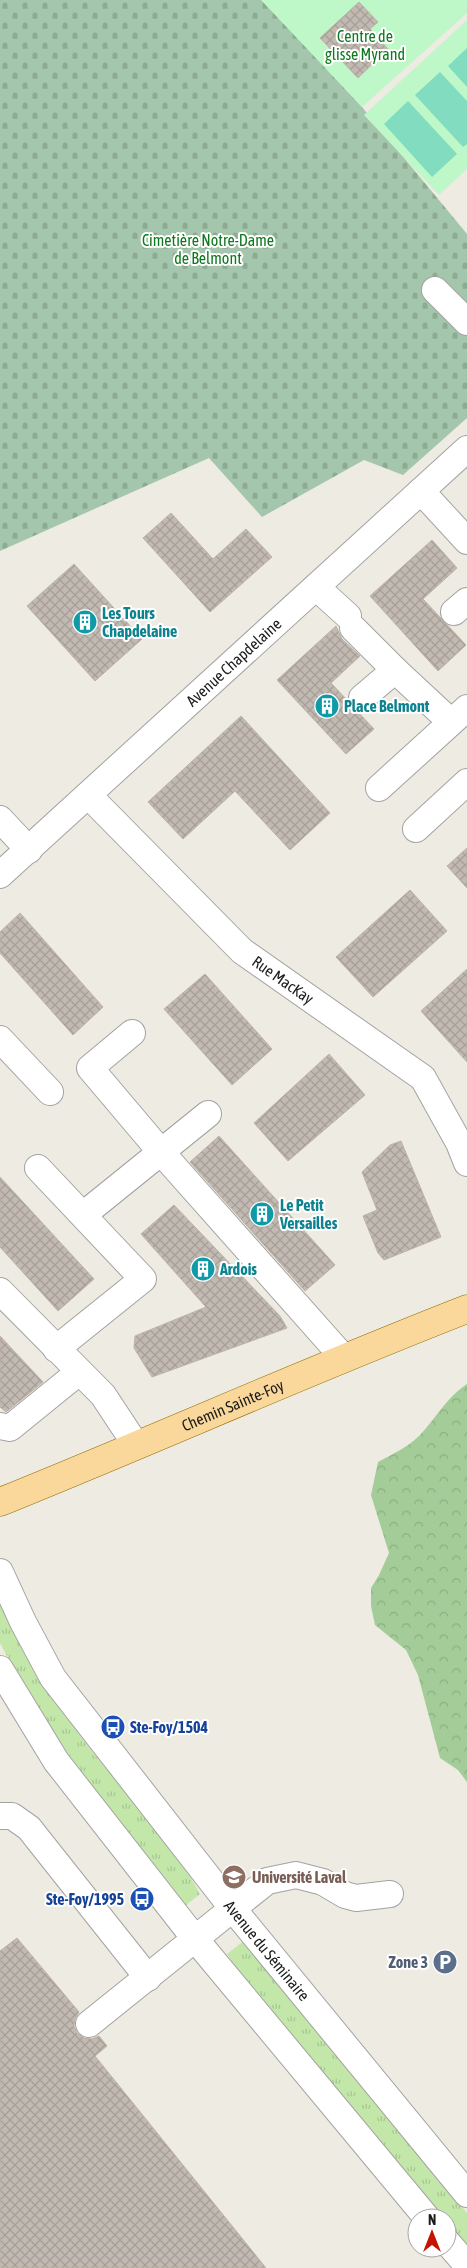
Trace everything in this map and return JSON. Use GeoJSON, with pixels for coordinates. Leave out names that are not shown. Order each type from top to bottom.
{"type":"FeatureCollection","features":[{"type":"Feature","properties":{"kind":"main road","name":"Chemin Sainte-Foy"},"geometry":{"type":"LineString","coordinates":[[0,1502],[343,1357],[467,1309]]}},
{"type":"Feature","properties":{"kind":"street"},"geometry":{"type":"LineString","coordinates":[[435,290],[467,322]]}},
{"type":"Feature","properties":{"kind":"street","name":"Avenue Chapdelaine"},"geometry":{"type":"LineString","coordinates":[[0,875],[467,449]]}},
{"type":"Feature","properties":{"kind":"street"},"geometry":{"type":"LineString","coordinates":[[421,491],[467,541]]}},
{"type":"Feature","properties":{"kind":"street"},"geometry":{"type":"LineString","coordinates":[[316,587],[395,670],[459,715],[379,788]]}},
{"type":"Feature","properties":{"kind":"street"},"geometry":{"type":"LineString","coordinates":[[362,698],[395,670]]}},
{"type":"Feature","properties":{"kind":"street"},"geometry":{"type":"LineString","coordinates":[[416,829],[467,782]]}},
{"type":"Feature","properties":{"kind":"street","name":"Rue MacKay"},"geometry":{"type":"LineString","coordinates":[[88,796],[242,951],[422,1078],[459,1143],[467,1164]]}},
{"type":"Feature","properties":{"kind":"street"},"geometry":{"type":"LineString","coordinates":[[0,819],[28,850]]}},
{"type":"Feature","properties":{"kind":"street"},"geometry":{"type":"LineString","coordinates":[[132,1033],[90,1068],[161,1152],[343,1357]]}},
{"type":"Feature","properties":{"kind":"street"},"geometry":{"type":"LineString","coordinates":[[0,1039],[50,1092]]}},
{"type":"Feature","properties":{"kind":"street"},"geometry":{"type":"LineString","coordinates":[[83,1215],[208,1114]]}},
{"type":"Feature","properties":{"kind":"street"},"geometry":{"type":"LineString","coordinates":[[38,1168],[143,1279],[56,1348]]}},
{"type":"Feature","properties":{"kind":"street"},"geometry":{"type":"LineString","coordinates":[[0,1292],[103,1395],[136,1446]]}},
{"type":"Feature","properties":{"kind":"street"},"geometry":{"type":"LineString","coordinates":[[0,1426],[10,1428],[80,1372]]}},
{"type":"Feature","properties":{"kind":"street","name":"Avenue du Séminaire"},"geometry":{"type":"LineString","coordinates":[[0,1572],[23,1622],[54,1678],[233,1909],[467,2194]]}},
{"type":"Feature","properties":{"kind":"street"},"geometry":{"type":"LineString","coordinates":[[0,1669],[56,1761],[196,1940],[419,2208]]}},
{"type":"Feature","properties":{"kind":"street"},"geometry":{"type":"LineString","coordinates":[[0,1816],[12,1816],[29,1828],[148,1978]]}},
{"type":"Feature","properties":{"kind":"street"},"geometry":{"type":"LineString","coordinates":[[89,2024],[196,1940],[267,1881],[296,1875],[308,1876],[323,1882],[345,1895],[356,1898],[390,1894]]}},
{"type":"Feature","properties":{"kind":"street"},"geometry":{"type":"LineString","coordinates":[[457,2254],[467,2265]]}},
{"type":"Feature","properties":{"kind":"green space","name":"Cimetière Notre-Dame de Belmont"},"geometry":{"type":"Polygon","coordinates":[[[0,0],[262,0],[362,107],[467,234],[467,418],[403,475],[364,460],[262,517],[209,458],[0,551],[0,0]]]}},
{"type":"Feature","properties":{"kind":"green space","name":"Centre de glisse Myrand"},"geometry":{"type":"Polygon","coordinates":[[[261,0],[467,0],[467,13],[362,107],[261,0]]]}},
{"type":"Feature","properties":{"kind":"green space"},"geometry":{"type":"Polygon","coordinates":[[[467,20],[467,169],[439,195],[364,115],[467,20]]]}},
{"type":"Feature","properties":{"kind":"green space"},"geometry":{"type":"Polygon","coordinates":[[[467,48],[467,87],[448,66],[467,48]]]}},
{"type":"Feature","properties":{"kind":"green space"},"geometry":{"type":"Polygon","coordinates":[[[440,72],[467,101],[467,144],[463,147],[415,95],[440,72]]]}},
{"type":"Feature","properties":{"kind":"green space"},"geometry":{"type":"Polygon","coordinates":[[[408,101],[457,154],[432,177],[384,124],[408,101]]]}},
{"type":"Feature","properties":{"kind":"green space"},"geometry":{"type":"Polygon","coordinates":[[[467,1384],[467,1782],[458,1770],[440,1758],[418,1675],[406,1650],[375,1625],[371,1606],[371,1588],[389,1553],[371,1495],[378,1462],[415,1439],[448,1401],[467,1384]]]}},
{"type":"Feature","properties":{"kind":"green space"},"geometry":{"type":"Polygon","coordinates":[[[0,1600],[59,1704],[81,1737],[144,1813],[188,1872],[200,1894],[185,1906],[94,1792],[26,1692],[0,1643],[0,1600]]]}},
{"type":"Feature","properties":{"kind":"green space"},"geometry":{"type":"Polygon","coordinates":[[[245,1940],[467,2213],[467,2251],[457,2239],[457,2208],[431,2208],[241,1975],[227,1954],[245,1940]]]}},
{"type":"Feature","properties":{"kind":"building"},"geometry":{"type":"Polygon","coordinates":[[[359,2],[378,22],[370,29],[388,49],[358,78],[320,38],[359,2]]]}},
{"type":"Feature","properties":{"kind":"building"},"geometry":{"type":"Polygon","coordinates":[[[171,513],[213,559],[246,529],[272,557],[210,612],[143,538],[171,513]]]}},
{"type":"Feature","properties":{"kind":"building"},"geometry":{"type":"Polygon","coordinates":[[[432,540],[457,568],[423,599],[466,645],[438,671],[370,596],[432,540]]]}},
{"type":"Feature","properties":{"kind":"building","name":"Les Tours Chapdelaine"},"geometry":{"type":"Polygon","coordinates":[[[74,564],[142,639],[95,681],[27,606],[74,564]]]}},
{"type":"Feature","properties":{"kind":"building","name":"Place Belmont"},"geometry":{"type":"Polygon","coordinates":[[[336,626],[342,639],[360,656],[331,683],[347,700],[351,708],[358,712],[374,729],[346,754],[277,680],[336,626]]]}},
{"type":"Feature","properties":{"kind":"building"},"geometry":{"type":"Polygon","coordinates":[[[241,716],[330,813],[290,850],[235,791],[183,839],[148,802],[241,716]]]}},
{"type":"Feature","properties":{"kind":"building"},"geometry":{"type":"Polygon","coordinates":[[[467,848],[467,888],[447,866],[467,848]]]}},
{"type":"Feature","properties":{"kind":"building"},"geometry":{"type":"Polygon","coordinates":[[[410,890],[447,931],[373,997],[336,957],[410,890]]]}},
{"type":"Feature","properties":{"kind":"building"},"geometry":{"type":"Polygon","coordinates":[[[20,913],[103,1007],[73,1035],[0,953],[0,932],[20,913]]]}},
{"type":"Feature","properties":{"kind":"building"},"geometry":{"type":"Polygon","coordinates":[[[467,969],[467,1062],[421,1011],[467,969]]]}},
{"type":"Feature","properties":{"kind":"building"},"geometry":{"type":"Polygon","coordinates":[[[205,974],[272,1049],[232,1085],[164,1009],[205,974]]]}},
{"type":"Feature","properties":{"kind":"building"},"geometry":{"type":"Polygon","coordinates":[[[329,1054],[365,1095],[288,1161],[254,1123],[329,1054]]]}},
{"type":"Feature","properties":{"kind":"building","name":"Le Petit Versailles"},"geometry":{"type":"Polygon","coordinates":[[[219,1136],[335,1265],[305,1291],[190,1162],[219,1136]]]}},
{"type":"Feature","properties":{"kind":"building"},"geometry":{"type":"Polygon","coordinates":[[[401,1141],[441,1237],[384,1260],[378,1253],[363,1216],[377,1210],[362,1172],[390,1145],[401,1141]]]}},
{"type":"Feature","properties":{"kind":"building"},"geometry":{"type":"Polygon","coordinates":[[[0,1177],[94,1279],[58,1311],[0,1247],[0,1177]]]}},
{"type":"Feature","properties":{"kind":"building","name":"Ardois"},"geometry":{"type":"Polygon","coordinates":[[[174,1205],[280,1316],[287,1328],[152,1377],[134,1348],[135,1336],[206,1307],[141,1234],[174,1205]]]}},
{"type":"Feature","properties":{"kind":"building"},"geometry":{"type":"Polygon","coordinates":[[[0,1336],[43,1382],[6,1412],[0,1407],[0,1336]]]}},
{"type":"Feature","properties":{"kind":"building"},"geometry":{"type":"Polygon","coordinates":[[[17,1938],[79,2012],[74,2026],[77,2033],[84,2038],[92,2039],[99,2036],[107,2046],[95,2056],[266,2268],[0,2268],[0,1951],[17,1938]]]}},
{"type":"Feature","properties":{"kind":"place","name":"Les Tours Chapdelaine"},"geometry":{"type":"Point","coordinates":[85,622]}},
{"type":"Feature","properties":{"kind":"place","name":"Place Belmont"},"geometry":{"type":"Point","coordinates":[327,706]}},
{"type":"Feature","properties":{"kind":"place","name":"Le Petit Versailles"},"geometry":{"type":"Point","coordinates":[262,1214]}},
{"type":"Feature","properties":{"kind":"place","name":"Ardois"},"geometry":{"type":"Point","coordinates":[203,1269]}},
{"type":"Feature","properties":{"kind":"place","name":"Ste-Foy/1504"},"geometry":{"type":"Point","coordinates":[113,1727]}},
{"type":"Feature","properties":{"kind":"place","name":"Université Laval"},"geometry":{"type":"Point","coordinates":[234,1877]}},
{"type":"Feature","properties":{"kind":"place","name":"Ste-Foy/1995"},"geometry":{"type":"Point","coordinates":[142,1899]}},
{"type":"Feature","properties":{"kind":"place","name":"Zone 3"},"geometry":{"type":"Point","coordinates":[445,1962]}}]}
